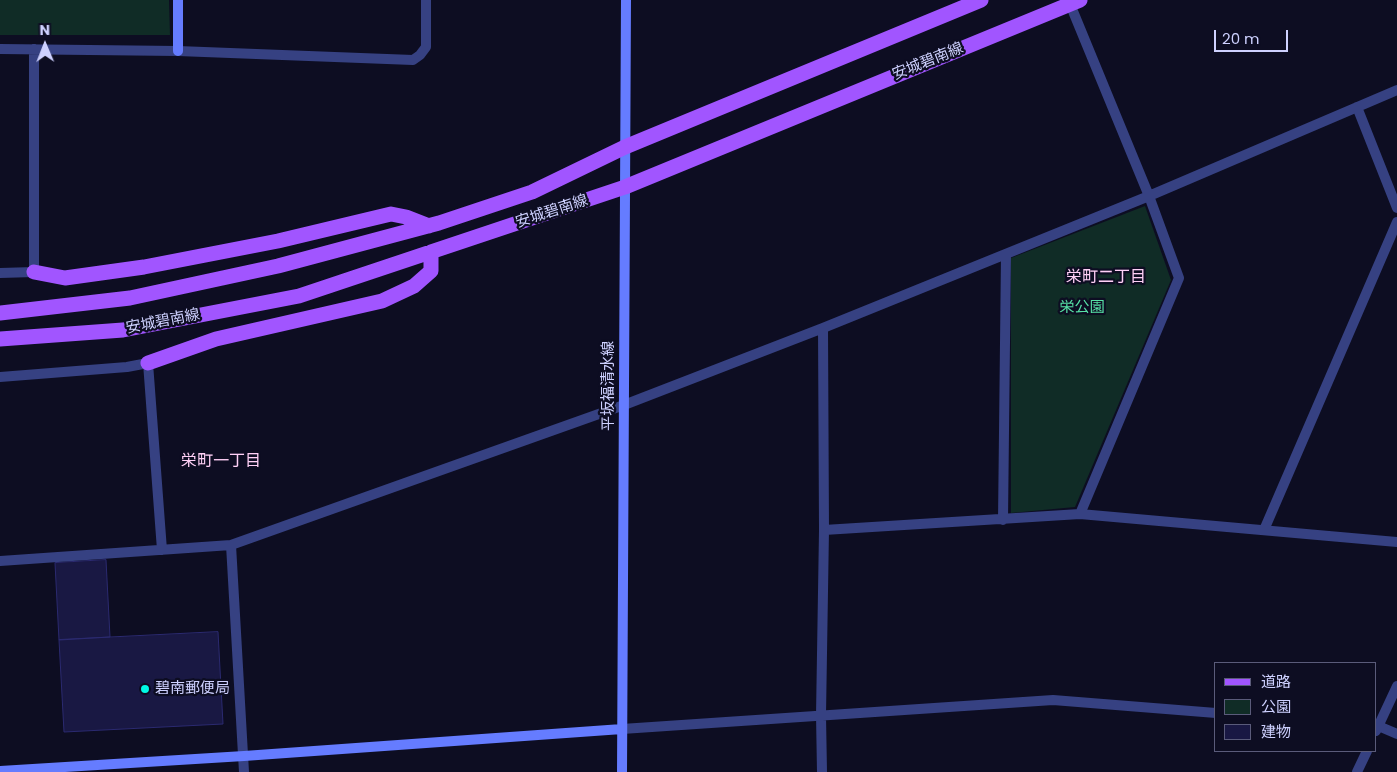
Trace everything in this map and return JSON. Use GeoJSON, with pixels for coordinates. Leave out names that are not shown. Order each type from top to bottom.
{"type":"FeatureCollection","features":[{"type":"Feature","properties":{"kind":"main road"},"geometry":{"type":"LineString","coordinates":[[178,0],[178,51]]}},
{"type":"Feature","properties":{"kind":"main road","name":"平坂福清水線"},"geometry":{"type":"LineString","coordinates":[[622,772],[626,0]]}},
{"type":"Feature","properties":{"kind":"main road","name":"安城碧南線"},"geometry":{"type":"LineString","coordinates":[[0,313],[130,298],[278,266],[429,226],[532,192],[625,147],[981,0]]}},
{"type":"Feature","properties":{"kind":"main road","name":"安城碧南線"},"geometry":{"type":"LineString","coordinates":[[0,339],[123,330],[299,296],[625,187],[1075,2]]}},
{"type":"Feature","properties":{"kind":"main road"},"geometry":{"type":"LineString","coordinates":[[34,272],[65,278],[144,267],[278,241],[391,214],[406,217],[429,226]]}},
{"type":"Feature","properties":{"kind":"main road"},"geometry":{"type":"LineString","coordinates":[[148,363],[216,339],[382,301],[414,286],[431,271],[431,252]]}},
{"type":"Feature","properties":{"kind":"main road"},"geometry":{"type":"LineString","coordinates":[[2,771],[622,729]]}},
{"type":"Feature","properties":{"kind":"street"},"geometry":{"type":"LineString","coordinates":[[0,49],[178,51],[413,60],[426,47],[426,0]]}},
{"type":"Feature","properties":{"kind":"street"},"geometry":{"type":"LineString","coordinates":[[1075,2],[1179,278],[1080,514]]}},
{"type":"Feature","properties":{"kind":"street"},"geometry":{"type":"LineString","coordinates":[[0,273],[34,272],[34,49]]}},
{"type":"Feature","properties":{"kind":"street"},"geometry":{"type":"LineString","coordinates":[[0,561],[231,545],[624,405],[823,328],[1149,196],[1397,90]]}},
{"type":"Feature","properties":{"kind":"street"},"geometry":{"type":"LineString","coordinates":[[1357,107],[1397,208]]}},
{"type":"Feature","properties":{"kind":"street"},"geometry":{"type":"LineString","coordinates":[[1264,530],[1397,222]]}},
{"type":"Feature","properties":{"kind":"street"},"geometry":{"type":"LineString","coordinates":[[1003,520],[1006,254]]}},
{"type":"Feature","properties":{"kind":"street"},"geometry":{"type":"LineString","coordinates":[[822,772],[823,328]]}},
{"type":"Feature","properties":{"kind":"street"},"geometry":{"type":"LineString","coordinates":[[0,377],[127,367],[148,363],[162,550]]}},
{"type":"Feature","properties":{"kind":"street"},"geometry":{"type":"LineString","coordinates":[[824,530],[1080,514],[1397,542]]}},
{"type":"Feature","properties":{"kind":"street"},"geometry":{"type":"LineString","coordinates":[[231,545],[244,772]]}},
{"type":"Feature","properties":{"kind":"street"},"geometry":{"type":"LineString","coordinates":[[1397,686],[1377,727],[1397,734]]}},
{"type":"Feature","properties":{"kind":"street"},"geometry":{"type":"LineString","coordinates":[[622,729],[1053,700],[1214,713]]}},
{"type":"Feature","properties":{"kind":"street"},"geometry":{"type":"LineString","coordinates":[[1357,772],[1367,752]]}},
{"type":"Feature","properties":{"kind":"green space"},"geometry":{"type":"Polygon","coordinates":[[[0,0],[169,0],[170,35],[0,35],[0,0]]]}},
{"type":"Feature","properties":{"kind":"green space","name":"栄公園"},"geometry":{"type":"Polygon","coordinates":[[[1145,206],[1171,280],[1075,507],[1011,513],[1011,258],[1145,206]]]}},
{"type":"Feature","properties":{"kind":"building"},"geometry":{"type":"Polygon","coordinates":[[[106,560],[110,637],[59,640],[55,563],[106,560]]]}},
{"type":"Feature","properties":{"kind":"building"},"geometry":{"type":"Polygon","coordinates":[[[218,632],[223,724],[64,732],[59,640],[218,632]]]}},
{"type":"Feature","properties":{"kind":"place","name":"碧南郵便局"},"geometry":{"type":"Point","coordinates":[145,689]}},
{"type":"Feature","properties":{"kind":"district","name":"栄町二丁目"},"geometry":{"type":"Point","coordinates":[1106,278]}},
{"type":"Feature","properties":{"kind":"district","name":"栄町一丁目"},"geometry":{"type":"Point","coordinates":[221,462]}}]}
